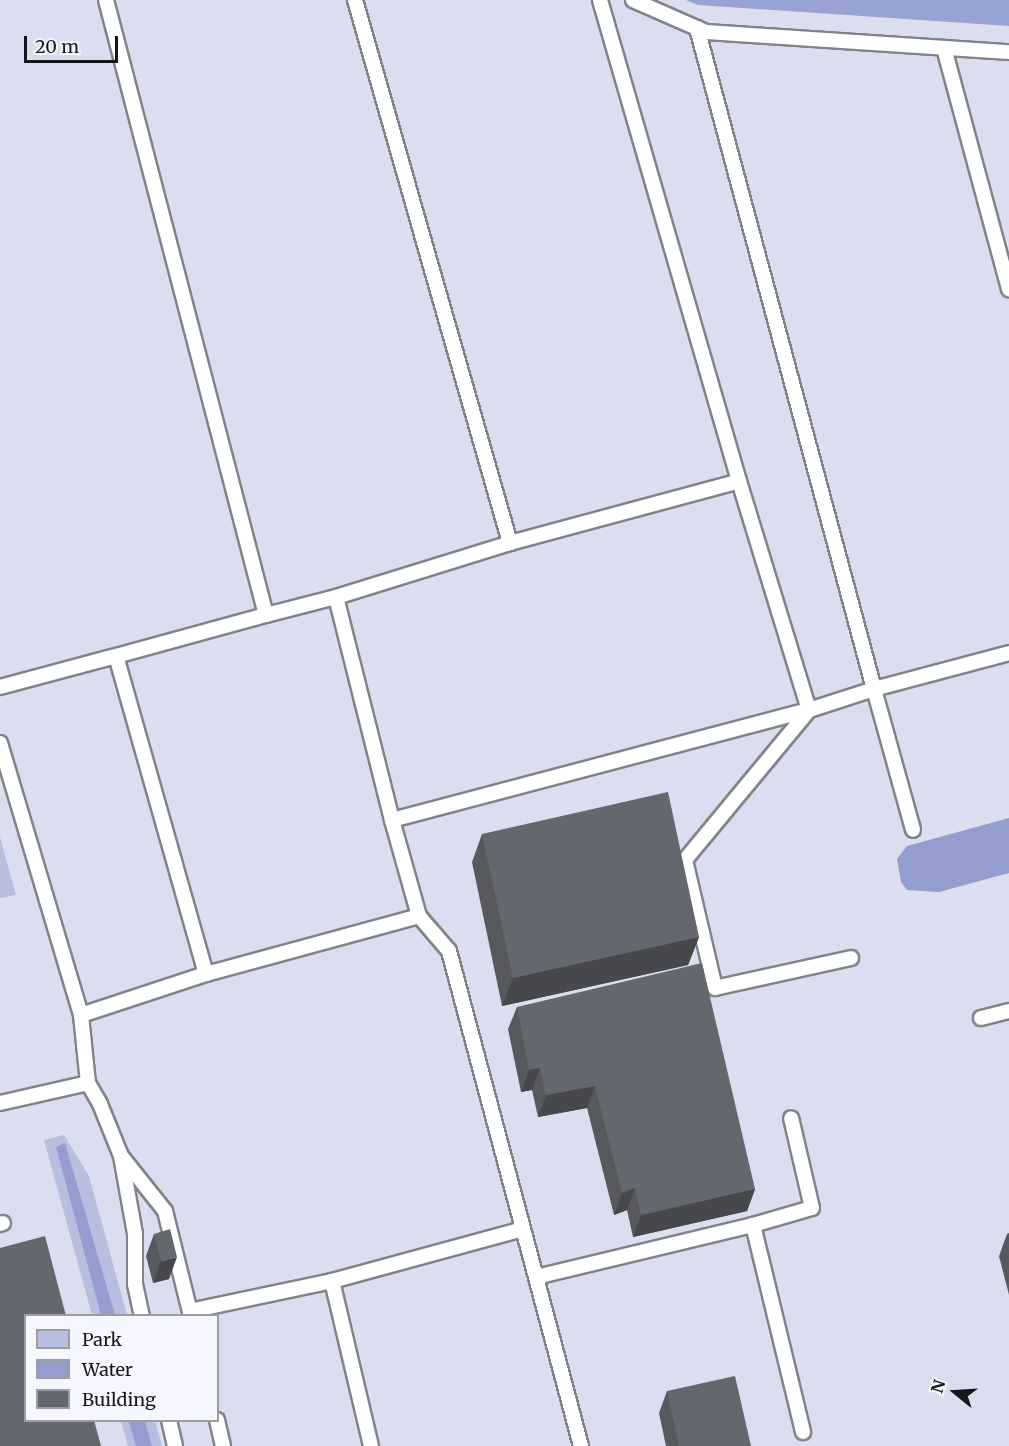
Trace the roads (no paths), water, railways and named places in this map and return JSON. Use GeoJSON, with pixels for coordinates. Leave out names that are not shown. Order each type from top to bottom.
{"type":"FeatureCollection","features":[{"type":"Feature","properties":{"kind":"lane"},"geometry":{"type":"LineString","coordinates":[[106,0],[266,615]]}},
{"type":"Feature","properties":{"kind":"lane"},"geometry":{"type":"LineString","coordinates":[[356,0],[510,543]]}},
{"type":"Feature","properties":{"kind":"lane"},"geometry":{"type":"LineString","coordinates":[[600,0],[739,481],[809,710]]}},
{"type":"Feature","properties":{"kind":"lane"},"geometry":{"type":"LineString","coordinates":[[633,0],[706,32],[1009,52]]}},
{"type":"Feature","properties":{"kind":"lane"},"geometry":{"type":"LineString","coordinates":[[697,28],[913,830]]}},
{"type":"Feature","properties":{"kind":"lane"},"geometry":{"type":"LineString","coordinates":[[944,48],[1009,289]]}},
{"type":"Feature","properties":{"kind":"lane"},"geometry":{"type":"LineString","coordinates":[[0,687],[336,597],[510,543],[739,481]]}},
{"type":"Feature","properties":{"kind":"lane"},"geometry":{"type":"LineString","coordinates":[[336,597],[418,916],[449,951],[581,1446]]}},
{"type":"Feature","properties":{"kind":"lane"},"geometry":{"type":"LineString","coordinates":[[392,820],[809,710],[874,689],[1009,653]]}},
{"type":"Feature","properties":{"kind":"lane"},"geometry":{"type":"LineString","coordinates":[[116,656],[206,974]]}},
{"type":"Feature","properties":{"kind":"lane"},"geometry":{"type":"LineString","coordinates":[[809,710],[685,860],[715,988],[852,958]]}},
{"type":"Feature","properties":{"kind":"lane"},"geometry":{"type":"LineString","coordinates":[[0,743],[81,1015],[88,1083],[100,1104],[121,1156],[135,1234],[135,1284],[142,1314]]}},
{"type":"Feature","properties":{"kind":"lane"},"geometry":{"type":"LineString","coordinates":[[81,1015],[206,974],[418,916]]}},
{"type":"Feature","properties":{"kind":"lane"},"geometry":{"type":"LineString","coordinates":[[981,1018],[1009,1011]]}},
{"type":"Feature","properties":{"kind":"lane"},"geometry":{"type":"LineString","coordinates":[[0,1103],[88,1083]]}},
{"type":"Feature","properties":{"kind":"lane"},"geometry":{"type":"LineString","coordinates":[[536,1277],[753,1225],[812,1208],[791,1118]]}},
{"type":"Feature","properties":{"kind":"lane"},"geometry":{"type":"LineString","coordinates":[[121,1156],[165,1211],[190,1313],[332,1281],[523,1229]]}},
{"type":"Feature","properties":{"kind":"lane"},"geometry":{"type":"LineString","coordinates":[[753,1225],[803,1432]]}},
{"type":"Feature","properties":{"kind":"lane"},"geometry":{"type":"LineString","coordinates":[[332,1281],[371,1446]]}},
{"type":"Feature","properties":{"kind":"lane"},"geometry":{"type":"LineString","coordinates":[[169,1422],[175,1446]]}},
{"type":"Feature","properties":{"kind":"lane"},"geometry":{"type":"LineString","coordinates":[[217,1422],[223,1446]]}},
{"type":"Feature","properties":{"kind":"water"},"geometry":{"type":"Polygon","coordinates":[[[1009,818],[1009,873],[939,892],[907,890],[901,882],[897,859],[907,846],[1009,818]]]}},
{"type":"Feature","properties":{"kind":"water"},"geometry":{"type":"Polygon","coordinates":[[[65,1143],[115,1314],[101,1314],[56,1147],[65,1143]]]}},
{"type":"Feature","properties":{"kind":"water"},"geometry":{"type":"Polygon","coordinates":[[[129,1422],[145,1422],[152,1446],[136,1446],[129,1422]]]}}]}
